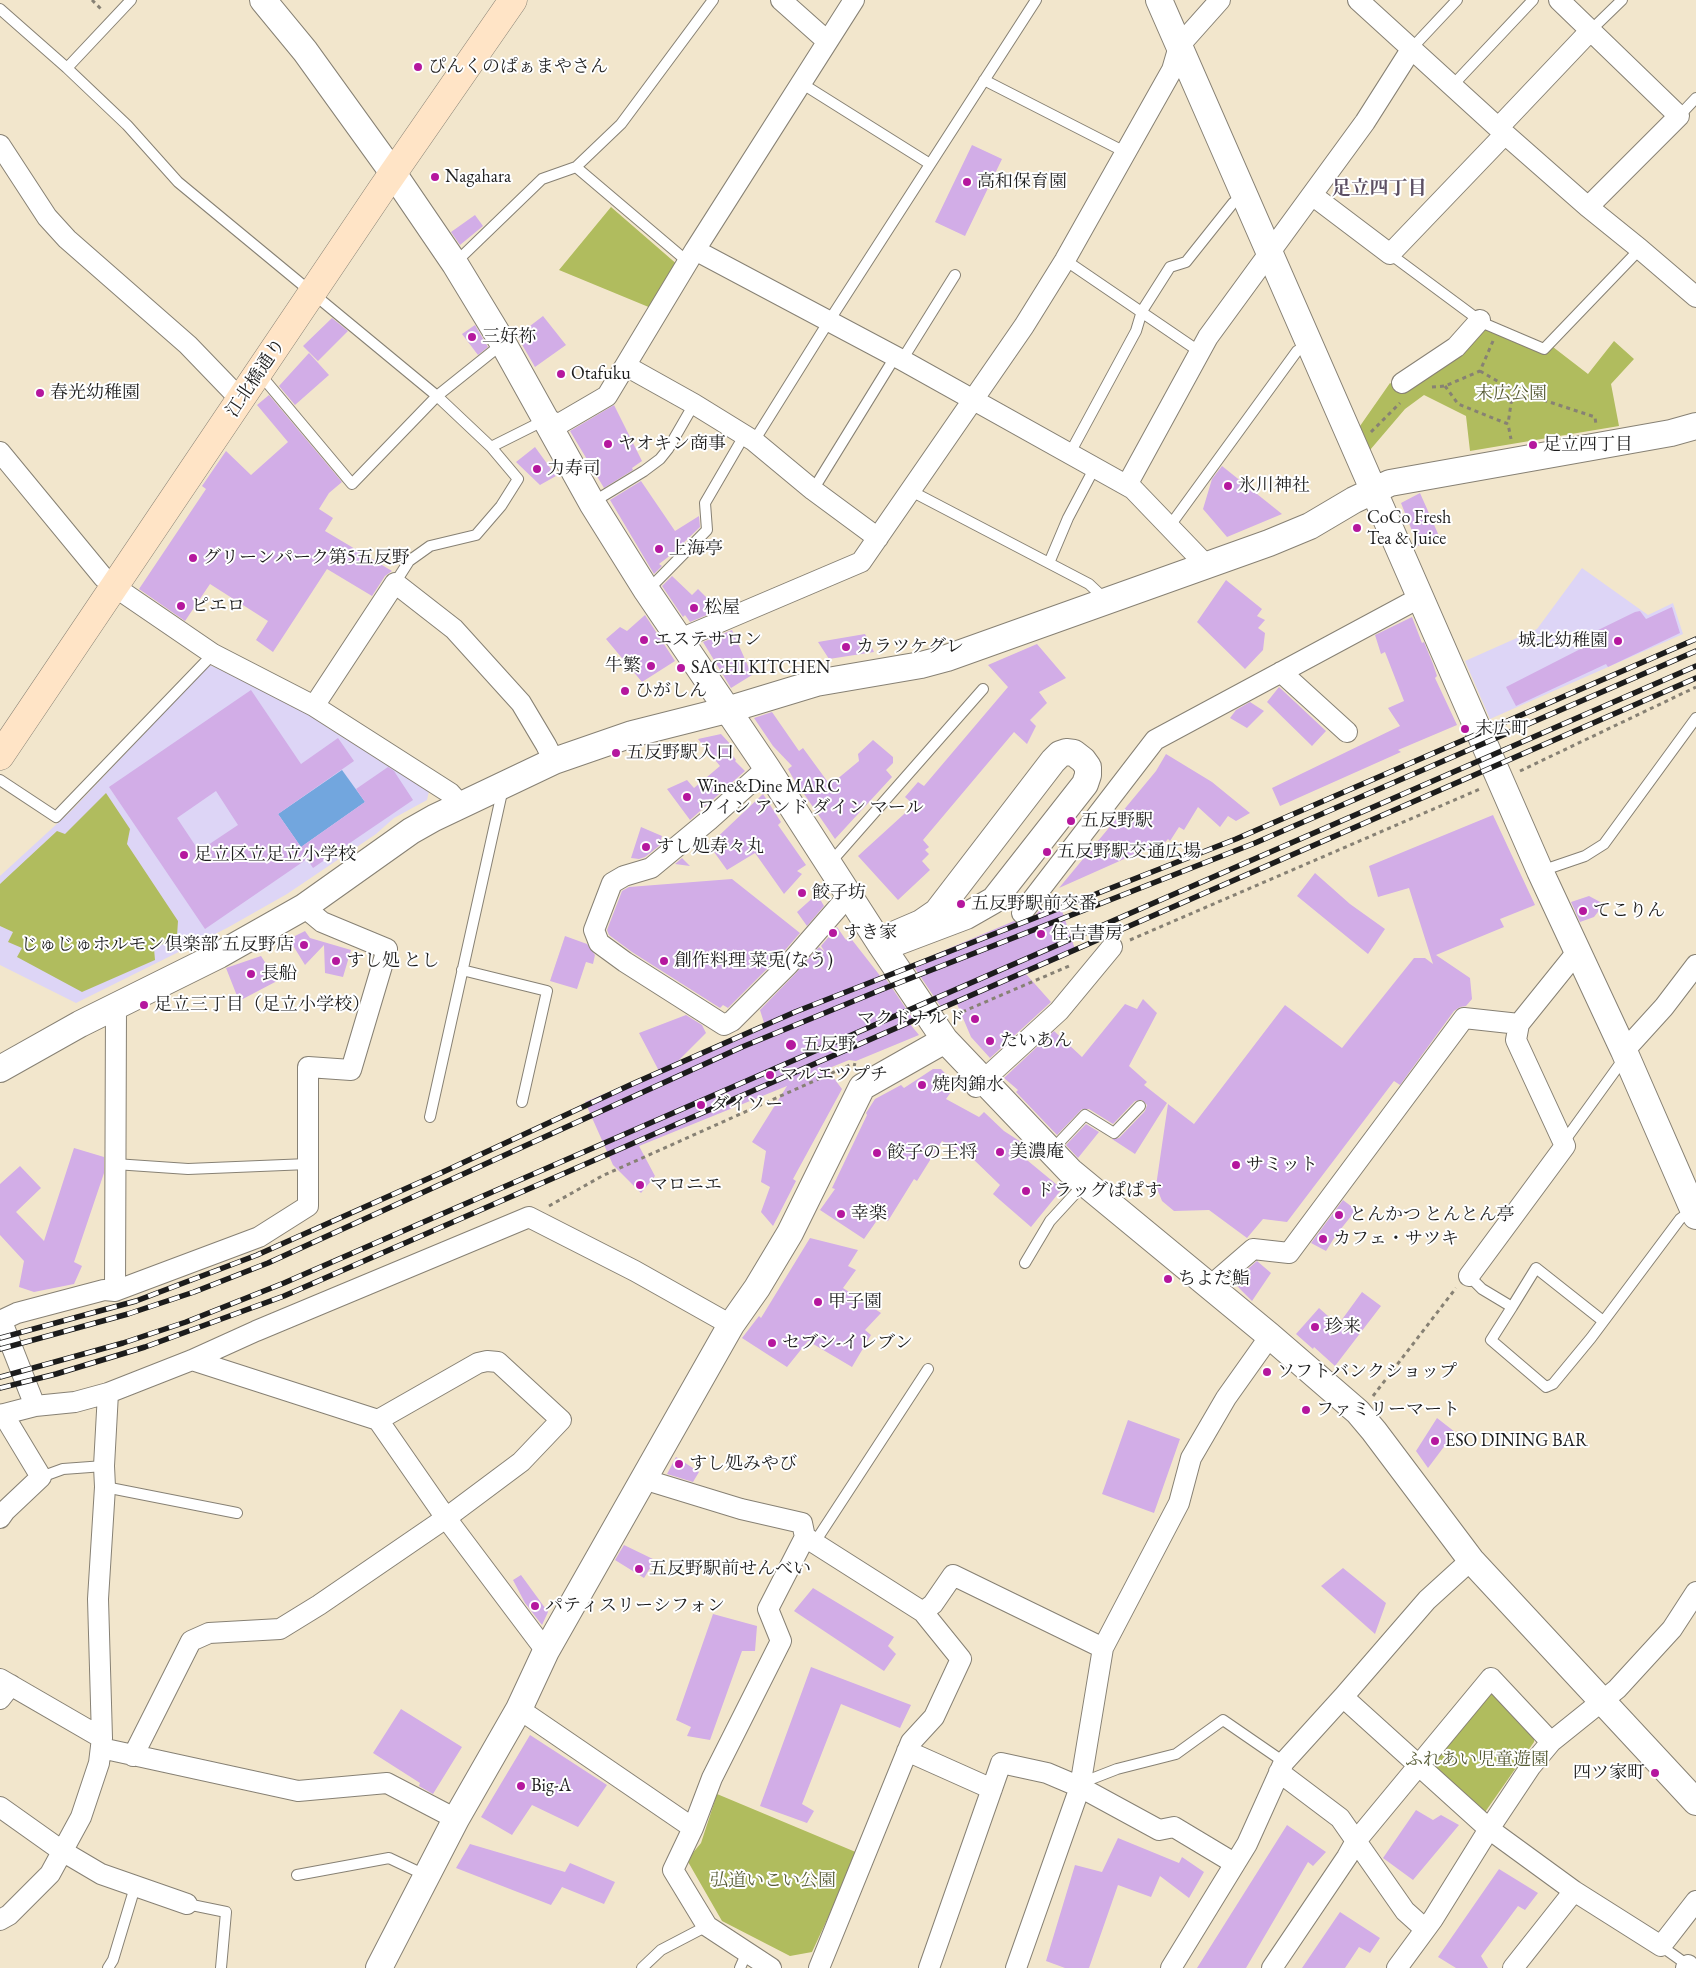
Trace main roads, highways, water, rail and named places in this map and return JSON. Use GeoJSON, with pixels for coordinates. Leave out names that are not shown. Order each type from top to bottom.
{"type":"FeatureCollection","features":[{"type":"Feature","properties":{"kind":"main road","name":"江北橋通り"},"geometry":{"type":"LineString","coordinates":[[0,756],[513,0]]}},
{"type":"Feature","properties":{"kind":"water"},"geometry":{"type":"Polygon","coordinates":[[[342,770],[365,802],[301,847],[278,814],[342,770]]]}},
{"type":"Feature","properties":{"kind":"railway"},"geometry":{"type":"LineString","coordinates":[[0,1338],[136,1301],[257,1255],[795,1012],[1236,839],[1696,639]]}},
{"type":"Feature","properties":{"kind":"railway"},"geometry":{"type":"LineString","coordinates":[[0,1349],[128,1314],[194,1292],[268,1263],[742,1047],[883,989],[1255,843],[1696,651]]}},
{"type":"Feature","properties":{"kind":"railway"},"geometry":{"type":"LineString","coordinates":[[0,1377],[123,1343],[186,1322],[284,1283],[1696,666]]}},
{"type":"Feature","properties":{"kind":"railway"},"geometry":{"type":"LineString","coordinates":[[0,1388],[56,1374],[145,1347],[284,1296],[1696,678]]}},
{"type":"Feature","properties":{"kind":"place","name":"ぴんくのぱぁまやさん"},"geometry":{"type":"Point","coordinates":[418,67]}},
{"type":"Feature","properties":{"kind":"place","name":"Nagahara"},"geometry":{"type":"Point","coordinates":[435,177]}},
{"type":"Feature","properties":{"kind":"place","name":"高和保育園"},"geometry":{"type":"Point","coordinates":[967,182]}},
{"type":"Feature","properties":{"kind":"place","name":"三好祢"},"geometry":{"type":"Point","coordinates":[472,337]}},
{"type":"Feature","properties":{"kind":"place","name":"Otafuku"},"geometry":{"type":"Point","coordinates":[561,374]}},
{"type":"Feature","properties":{"kind":"place","name":"春光幼稚園"},"geometry":{"type":"Point","coordinates":[40,393]}},
{"type":"Feature","properties":{"kind":"place","name":"ヤオキン商事"},"geometry":{"type":"Point","coordinates":[608,444]}},
{"type":"Feature","properties":{"kind":"place","name":"足立四丁目"},"geometry":{"type":"Point","coordinates":[1533,445]}},
{"type":"Feature","properties":{"kind":"place","name":"力寿司"},"geometry":{"type":"Point","coordinates":[537,469]}},
{"type":"Feature","properties":{"kind":"place","name":"氷川神社"},"geometry":{"type":"Point","coordinates":[1228,486]}},
{"type":"Feature","properties":{"kind":"place","name":"CoCo Fresh Tea & Juice"},"geometry":{"type":"Point","coordinates":[1357,528]}},
{"type":"Feature","properties":{"kind":"place","name":"上海亭"},"geometry":{"type":"Point","coordinates":[659,549]}},
{"type":"Feature","properties":{"kind":"place","name":"グリーンパーク第5五反野"},"geometry":{"type":"Point","coordinates":[193,558]}},
{"type":"Feature","properties":{"kind":"place","name":"ピエロ"},"geometry":{"type":"Point","coordinates":[181,606]}},
{"type":"Feature","properties":{"kind":"place","name":"松屋"},"geometry":{"type":"Point","coordinates":[694,608]}},
{"type":"Feature","properties":{"kind":"place","name":"エステサロン"},"geometry":{"type":"Point","coordinates":[644,640]}},
{"type":"Feature","properties":{"kind":"place","name":"城北幼稚園"},"geometry":{"type":"Point","coordinates":[1618,641]}},
{"type":"Feature","properties":{"kind":"place","name":"カラツケグレ"},"geometry":{"type":"Point","coordinates":[846,647]}},
{"type":"Feature","properties":{"kind":"place","name":"牛繁"},"geometry":{"type":"Point","coordinates":[651,666]}},
{"type":"Feature","properties":{"kind":"place","name":"SACHI KITCHEN"},"geometry":{"type":"Point","coordinates":[681,668]}},
{"type":"Feature","properties":{"kind":"place","name":"ひがしん"},"geometry":{"type":"Point","coordinates":[625,691]}},
{"type":"Feature","properties":{"kind":"place","name":"末広町"},"geometry":{"type":"Point","coordinates":[1465,729]}},
{"type":"Feature","properties":{"kind":"place","name":"五反野駅入口"},"geometry":{"type":"Point","coordinates":[616,753]}},
{"type":"Feature","properties":{"kind":"place","name":"Wine&Dine MARC ワイン アンド ダイン マール"},"geometry":{"type":"Point","coordinates":[687,797]}},
{"type":"Feature","properties":{"kind":"place","name":"五反野駅"},"geometry":{"type":"Point","coordinates":[1071,821]}},
{"type":"Feature","properties":{"kind":"place","name":"すし処寿々丸"},"geometry":{"type":"Point","coordinates":[646,847]}},
{"type":"Feature","properties":{"kind":"place","name":"五反野駅交通広場"},"geometry":{"type":"Point","coordinates":[1047,852]}},
{"type":"Feature","properties":{"kind":"place","name":"足立区立足立小学校"},"geometry":{"type":"Point","coordinates":[184,855]}},
{"type":"Feature","properties":{"kind":"place","name":"餃子坊"},"geometry":{"type":"Point","coordinates":[802,893]}},
{"type":"Feature","properties":{"kind":"place","name":"五反野駅前交番"},"geometry":{"type":"Point","coordinates":[961,904]}},
{"type":"Feature","properties":{"kind":"place","name":"てこりん"},"geometry":{"type":"Point","coordinates":[1583,911]}},
{"type":"Feature","properties":{"kind":"place","name":"すき家"},"geometry":{"type":"Point","coordinates":[833,933]}},
{"type":"Feature","properties":{"kind":"place","name":"住吉書房"},"geometry":{"type":"Point","coordinates":[1041,934]}},
{"type":"Feature","properties":{"kind":"place","name":"じゅじゅホルモン倶楽部 五反野店"},"geometry":{"type":"Point","coordinates":[304,945]}},
{"type":"Feature","properties":{"kind":"place","name":"すし処 とし"},"geometry":{"type":"Point","coordinates":[336,961]}},
{"type":"Feature","properties":{"kind":"place","name":"創作料理 菜兎(なう)"},"geometry":{"type":"Point","coordinates":[664,961]}},
{"type":"Feature","properties":{"kind":"place","name":"長船"},"geometry":{"type":"Point","coordinates":[251,974]}},
{"type":"Feature","properties":{"kind":"place","name":"足立三丁目（足立小学校）"},"geometry":{"type":"Point","coordinates":[144,1005]}},
{"type":"Feature","properties":{"kind":"place","name":"マクドナルド"},"geometry":{"type":"Point","coordinates":[975,1019]}},
{"type":"Feature","properties":{"kind":"place","name":"たいあん"},"geometry":{"type":"Point","coordinates":[990,1041]}},
{"type":"Feature","properties":{"kind":"place","name":"五反野"},"geometry":{"type":"Point","coordinates":[791,1045]}},
{"type":"Feature","properties":{"kind":"place","name":"マルエツプチ"},"geometry":{"type":"Point","coordinates":[770,1075]}},
{"type":"Feature","properties":{"kind":"place","name":"焼肉錦水"},"geometry":{"type":"Point","coordinates":[922,1085]}},
{"type":"Feature","properties":{"kind":"place","name":"ダイソー"},"geometry":{"type":"Point","coordinates":[701,1105]}},
{"type":"Feature","properties":{"kind":"place","name":"美濃庵"},"geometry":{"type":"Point","coordinates":[1000,1152]}},
{"type":"Feature","properties":{"kind":"place","name":"餃子の王将"},"geometry":{"type":"Point","coordinates":[877,1153]}},
{"type":"Feature","properties":{"kind":"place","name":"サミット"},"geometry":{"type":"Point","coordinates":[1236,1165]}},
{"type":"Feature","properties":{"kind":"place","name":"マロニエ"},"geometry":{"type":"Point","coordinates":[640,1185]}},
{"type":"Feature","properties":{"kind":"place","name":"ドラッグぱぱす"},"geometry":{"type":"Point","coordinates":[1026,1191]}},
{"type":"Feature","properties":{"kind":"place","name":"幸楽"},"geometry":{"type":"Point","coordinates":[841,1214]}},
{"type":"Feature","properties":{"kind":"place","name":"とんかつ とんとん亭"},"geometry":{"type":"Point","coordinates":[1339,1215]}},
{"type":"Feature","properties":{"kind":"place","name":"カフェ・サツキ"},"geometry":{"type":"Point","coordinates":[1323,1239]}},
{"type":"Feature","properties":{"kind":"place","name":"ちよだ鮨"},"geometry":{"type":"Point","coordinates":[1168,1279]}},
{"type":"Feature","properties":{"kind":"place","name":"甲子園"},"geometry":{"type":"Point","coordinates":[818,1302]}},
{"type":"Feature","properties":{"kind":"place","name":"珍来"},"geometry":{"type":"Point","coordinates":[1315,1327]}},
{"type":"Feature","properties":{"kind":"place","name":"セブン-イレブン"},"geometry":{"type":"Point","coordinates":[772,1343]}},
{"type":"Feature","properties":{"kind":"place","name":"ソフトバンクショップ"},"geometry":{"type":"Point","coordinates":[1267,1372]}},
{"type":"Feature","properties":{"kind":"place","name":"ファミリーマート"},"geometry":{"type":"Point","coordinates":[1306,1410]}},
{"type":"Feature","properties":{"kind":"place","name":"ESO DINING BAR"},"geometry":{"type":"Point","coordinates":[1435,1441]}},
{"type":"Feature","properties":{"kind":"place","name":"すし処みやび"},"geometry":{"type":"Point","coordinates":[679,1464]}},
{"type":"Feature","properties":{"kind":"place","name":"五反野駅前せんべい"},"geometry":{"type":"Point","coordinates":[639,1569]}},
{"type":"Feature","properties":{"kind":"place","name":"パティスリーシフォン"},"geometry":{"type":"Point","coordinates":[535,1606]}},
{"type":"Feature","properties":{"kind":"place","name":"四ツ家町"},"geometry":{"type":"Point","coordinates":[1655,1773]}},
{"type":"Feature","properties":{"kind":"place","name":"Big-A"},"geometry":{"type":"Point","coordinates":[521,1786]}},
{"type":"Feature","properties":{"kind":"district","name":"足立四丁目"},"geometry":{"type":"Point","coordinates":[1379,189]}},
{"type":"Feature","properties":{"kind":"park label","name":"末広公園"},"geometry":{"type":"Point","coordinates":[1511,394]}},
{"type":"Feature","properties":{"kind":"park label","name":"ふれあい児童遊園"},"geometry":{"type":"Point","coordinates":[1477,1760]}},
{"type":"Feature","properties":{"kind":"park label","name":"弘道いこい公園"},"geometry":{"type":"Point","coordinates":[773,1881]}}]}
